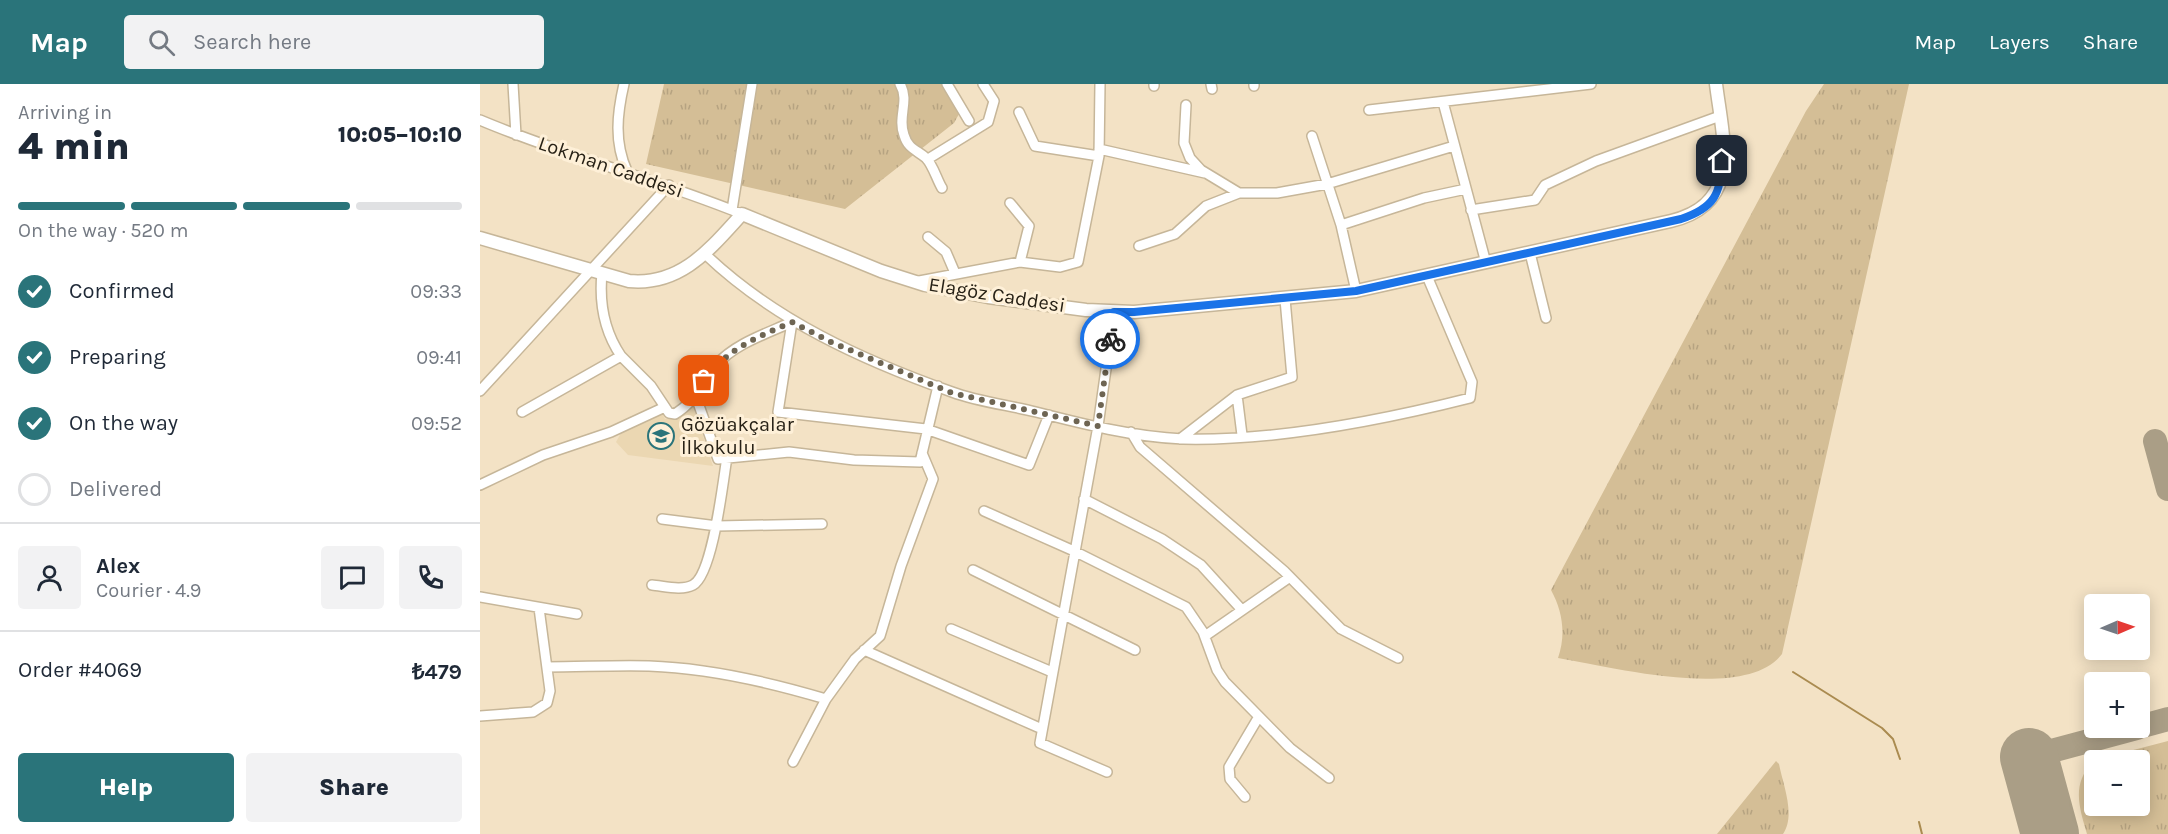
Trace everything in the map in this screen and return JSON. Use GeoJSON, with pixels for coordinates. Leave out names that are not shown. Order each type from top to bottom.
{"type":"FeatureCollection","features":[{"type":"Feature","properties":{"kind":"street"},"geometry":{"type":"LineString","coordinates":[[513,84],[516,135]]}},
{"type":"Feature","properties":{"kind":"street"},"geometry":{"type":"LineString","coordinates":[[624,84],[617,123],[621,155],[627,171]]}},
{"type":"Feature","properties":{"kind":"street"},"geometry":{"type":"LineString","coordinates":[[480,238],[629,281],[658,280],[682,271],[705,254],[737,212],[752,84]]}},
{"type":"Feature","properties":{"kind":"street"},"geometry":{"type":"LineString","coordinates":[[900,84],[905,96],[901,124],[904,138],[912,150],[928,159],[942,188]]}},
{"type":"Feature","properties":{"kind":"street"},"geometry":{"type":"LineString","coordinates":[[947,84],[969,121]]}},
{"type":"Feature","properties":{"kind":"street"},"geometry":{"type":"LineString","coordinates":[[928,159],[988,122],[994,100],[983,84]]}},
{"type":"Feature","properties":{"kind":"street"},"geometry":{"type":"LineString","coordinates":[[914,282],[1020,262],[1065,267],[1078,262],[1099,153],[1100,84]]}},
{"type":"Feature","properties":{"kind":"street"},"geometry":{"type":"LineString","coordinates":[[1369,110],[1591,84]]}},
{"type":"Feature","properties":{"kind":"street","name":"Elagöz Caddesi"},"geometry":{"type":"LineString","coordinates":[[737,212],[914,282],[967,294],[1114,312],[1134,312],[1356,291],[1681,219],[1705,208],[1716,196],[1721,182],[1723,140],[1716,84]]}},
{"type":"Feature","properties":{"kind":"street"},"geometry":{"type":"LineString","coordinates":[[1443,102],[1486,263]]}},
{"type":"Feature","properties":{"kind":"street"},"geometry":{"type":"LineString","coordinates":[[1186,105],[1186,148],[1193,163],[1239,194]]}},
{"type":"Feature","properties":{"kind":"street"},"geometry":{"type":"LineString","coordinates":[[1019,112],[1035,146],[1099,153],[1207,173]]}},
{"type":"Feature","properties":{"kind":"street"},"geometry":{"type":"LineString","coordinates":[[1472,210],[1535,200],[1545,185],[1596,161],[1720,116]]}},
{"type":"Feature","properties":{"kind":"street","name":"Lokman Caddesi"},"geometry":{"type":"LineString","coordinates":[[480,120],[516,135],[669,185],[737,212]]}},
{"type":"Feature","properties":{"kind":"street"},"geometry":{"type":"LineString","coordinates":[[1312,136],[1341,225],[1356,291]]}},
{"type":"Feature","properties":{"kind":"street"},"geometry":{"type":"LineString","coordinates":[[1139,246],[1175,234],[1206,206],[1239,194],[1277,193],[1327,184],[1454,146]]}},
{"type":"Feature","properties":{"kind":"street"},"geometry":{"type":"LineString","coordinates":[[480,391],[597,272],[669,185]]}},
{"type":"Feature","properties":{"kind":"street"},"geometry":{"type":"LineString","coordinates":[[1341,225],[1424,198],[1466,189]]}},
{"type":"Feature","properties":{"kind":"street"},"geometry":{"type":"LineString","coordinates":[[1010,203],[1029,226],[1020,262]]}},
{"type":"Feature","properties":{"kind":"street"},"geometry":{"type":"LineString","coordinates":[[928,237],[946,252],[955,273]]}},
{"type":"Feature","properties":{"kind":"street"},"geometry":{"type":"LineString","coordinates":[[1530,253],[1546,318]]}},
{"type":"Feature","properties":{"kind":"street"},"geometry":{"type":"LineString","coordinates":[[705,254],[737,283],[792,322],[831,342],[938,386],[970,398],[1098,426],[1180,439],[1242,435],[1372,420],[1470,398],[1472,382],[1427,276]]}},
{"type":"Feature","properties":{"kind":"street"},"geometry":{"type":"LineString","coordinates":[[597,272],[604,320],[621,356],[651,386],[669,413],[675,414],[696,397],[709,373],[729,352],[792,322]]}},
{"type":"Feature","properties":{"kind":"street"},"geometry":{"type":"LineString","coordinates":[[1180,439],[1237,394],[1292,377],[1285,299]]}},
{"type":"Feature","properties":{"kind":"street"},"geometry":{"type":"LineString","coordinates":[[1107,772],[1040,743],[1098,426],[1114,312]]}},
{"type":"Feature","properties":{"kind":"street"},"geometry":{"type":"LineString","coordinates":[[792,322],[778,412],[927,429],[1029,465],[1049,415]]}},
{"type":"Feature","properties":{"kind":"street"},"geometry":{"type":"LineString","coordinates":[[522,412],[621,356]]}},
{"type":"Feature","properties":{"kind":"street"},"geometry":{"type":"LineString","coordinates":[[696,397],[718,459],[789,452],[854,460],[920,462],[938,386]]}},
{"type":"Feature","properties":{"kind":"street"},"geometry":{"type":"LineString","coordinates":[[1237,394],[1242,435]]}},
{"type":"Feature","properties":{"kind":"street"},"geometry":{"type":"LineString","coordinates":[[480,485],[543,455],[611,432],[665,407]]}},
{"type":"Feature","properties":{"kind":"street"},"geometry":{"type":"LineString","coordinates":[[1131,432],[1140,447],[1290,577],[1341,629],[1398,658]]}},
{"type":"Feature","properties":{"kind":"street"},"geometry":{"type":"LineString","coordinates":[[793,762],[826,699],[855,659],[880,636],[901,566],[933,479],[922,453]]}},
{"type":"Feature","properties":{"kind":"street"},"geometry":{"type":"LineString","coordinates":[[652,585],[684,587],[697,582],[702,576],[717,526],[727,457]]}},
{"type":"Feature","properties":{"kind":"street"},"geometry":{"type":"LineString","coordinates":[[1084,500],[1162,539],[1201,565],[1242,610]]}},
{"type":"Feature","properties":{"kind":"street"},"geometry":{"type":"LineString","coordinates":[[984,511],[1074,551],[1186,607],[1205,636],[1221,676],[1258,718],[1290,748],[1329,778]]}},
{"type":"Feature","properties":{"kind":"street"},"geometry":{"type":"LineString","coordinates":[[662,519],[717,526],[822,524]]}},
{"type":"Feature","properties":{"kind":"street"},"geometry":{"type":"LineString","coordinates":[[972,570],[1135,650]]}},
{"type":"Feature","properties":{"kind":"street"},"geometry":{"type":"LineString","coordinates":[[1205,636],[1290,577]]}},
{"type":"Feature","properties":{"kind":"street"},"geometry":{"type":"LineString","coordinates":[[480,597],[577,615]]}},
{"type":"Feature","properties":{"kind":"street"},"geometry":{"type":"LineString","coordinates":[[480,716],[533,712],[541,709],[549,695],[539,608]]}},
{"type":"Feature","properties":{"kind":"street"},"geometry":{"type":"LineString","coordinates":[[951,629],[1052,672]]}},
{"type":"Feature","properties":{"kind":"street"},"geometry":{"type":"LineString","coordinates":[[864,651],[1042,729]]}},
{"type":"Feature","properties":{"kind":"street"},"geometry":{"type":"LineString","coordinates":[[547,667],[650,666],[764,681],[826,699]]}},
{"type":"Feature","properties":{"kind":"street"},"geometry":{"type":"LineString","coordinates":[[1245,797],[1230,779],[1228,767],[1258,718]]}},
{"type":"Feature","properties":{"kind":"shaded area","name":"Gözüakçalar İlkokulu"},"geometry":{"type":"Polygon","coordinates":[[[693,406],[713,466],[628,455],[616,442],[622,431],[662,413],[665,419],[671,418],[693,406]]]}},
{"type":"Feature","properties":{"kind":"green space"},"geometry":{"type":"Polygon","coordinates":[[[664,84],[943,84],[959,114],[954,123],[845,209],[646,164],[664,84]]]}},
{"type":"Feature","properties":{"kind":"green space"},"geometry":{"type":"Polygon","coordinates":[[[1824,84],[1909,84],[1782,654],[1764,668],[1739,676],[1710,679],[1643,673],[1558,658],[1562,641],[1562,624],[1561,615],[1551,590],[1806,111],[1824,84]]]}},
{"type":"Feature","properties":{"kind":"green space"},"geometry":{"type":"Polygon","coordinates":[[[2168,741],[2168,834],[2087,834],[2079,796],[2084,774],[2084,816],[2150,816],[2150,750],[2133,750],[2168,741]]]}},
{"type":"Feature","properties":{"kind":"green space"},"geometry":{"type":"Polygon","coordinates":[[[1776,761],[1779,764],[1789,809],[1787,826],[1783,834],[1717,834],[1776,761]]]}},
{"type":"Feature","properties":{"kind":"waterway"},"geometry":{"type":"LineString","coordinates":[[1793,672],[1882,728],[1893,739],[1900,759]]}},
{"type":"Feature","properties":{"kind":"waterway"},"geometry":{"type":"LineString","coordinates":[[1919,822],[1922,834]]}},
{"type":"Feature","properties":{"kind":"taxiway"},"geometry":{"type":"LineString","coordinates":[[2155,441],[2168,489]]}},
{"type":"Feature","properties":{"kind":"taxiway"},"geometry":{"type":"LineString","coordinates":[[2150,724],[2168,719]]}},
{"type":"Feature","properties":{"kind":"taxiway"},"geometry":{"type":"LineString","coordinates":[[2029,757],[2100,738]]}},
{"type":"Feature","properties":{"kind":"runway"},"geometry":{"type":"LineString","coordinates":[[2029,757],[2050,834]]}},
{"type":"Feature","properties":{"kind":"way so far"},"geometry":{"type":"LineString","coordinates":[[704,381],[715,366],[737,347],[792,322],[831,342],[952,393],[1098,426],[1110,339]]}},
{"type":"Feature","properties":{"kind":"place","name":"Gözüakçalar İlkokulu"},"geometry":{"type":"Point","coordinates":[661,436]}},
{"type":"Feature","properties":{"kind":"route"},"geometry":{"type":"LineString","coordinates":[[1110,339],[1114,312],[1332,295],[1398,283],[1681,219],[1699,212],[1716,196],[1721,182],[1722,161]]}}]}
